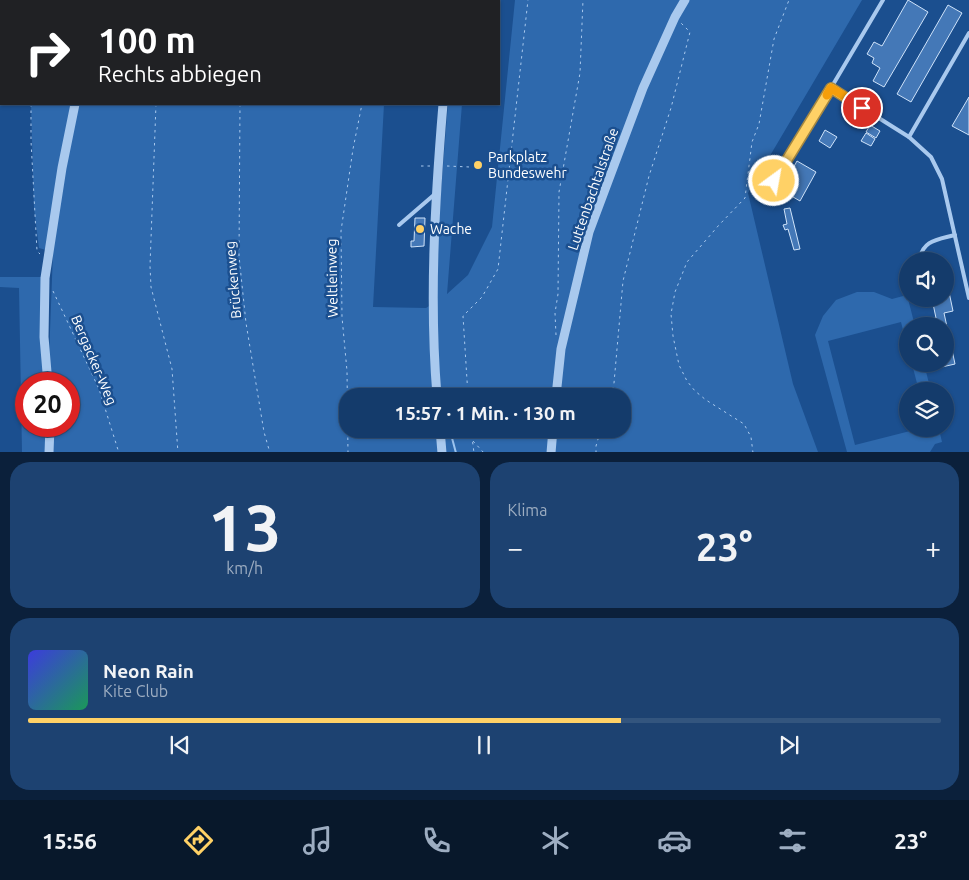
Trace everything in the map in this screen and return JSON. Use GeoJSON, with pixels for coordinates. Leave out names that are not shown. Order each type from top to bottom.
{"type":"FeatureCollection","features":[{"type":"Feature","properties":{"kind":"street","name":"Luttenbachtalstraße"},"geometry":{"type":"LineString","coordinates":[[557,388],[561,349],[589,232],[643,88],[675,17],[685,0]]}},
{"type":"Feature","properties":{"kind":"street"},"geometry":{"type":"LineString","coordinates":[[47,372],[44,337],[44,290],[47,260],[75,105]]}},
{"type":"Feature","properties":{"kind":"street"},"geometry":{"type":"LineString","coordinates":[[436,388],[435,194],[443,105]]}},
{"type":"Feature","properties":{"kind":"street"},"geometry":{"type":"LineString","coordinates":[[49,452],[50,437]]}},
{"type":"Feature","properties":{"kind":"street"},"geometry":{"type":"LineString","coordinates":[[441,438],[442,452]]}},
{"type":"Feature","properties":{"kind":"street"},"geometry":{"type":"LineString","coordinates":[[551,452],[552,438]]}},
{"type":"Feature","properties":{"kind":"lane"},"geometry":{"type":"LineString","coordinates":[[774,181],[883,0]]}},
{"type":"Feature","properties":{"kind":"lane"},"geometry":{"type":"LineString","coordinates":[[909,137],[969,33]]}},
{"type":"Feature","properties":{"kind":"lane"},"geometry":{"type":"LineString","coordinates":[[831,88],[909,137],[931,157],[942,179],[969,298]]}},
{"type":"Feature","properties":{"kind":"lane"},"geometry":{"type":"LineString","coordinates":[[399,225],[435,194]]}},
{"type":"Feature","properties":{"kind":"lane"},"geometry":{"type":"LineString","coordinates":[[921,252],[929,242],[954,235]]}},
{"type":"Feature","properties":{"kind":"path"},"geometry":{"type":"LineString","coordinates":[[468,388],[463,316],[482,297],[498,269],[528,0]]}},
{"type":"Feature","properties":{"kind":"path"},"geometry":{"type":"LineString","coordinates":[[556,336],[559,192],[580,73],[583,0]]}},
{"type":"Feature","properties":{"kind":"path"},"geometry":{"type":"LineString","coordinates":[[753,452],[752,437],[744,424],[706,400],[687,381],[679,365],[672,336],[671,314],[676,292],[687,262],[719,224],[745,198],[752,142],[758,124],[774,39],[789,0]]}},
{"type":"Feature","properties":{"kind":"path"},"geometry":{"type":"LineString","coordinates":[[613,388],[623,282],[649,176],[671,108],[690,32],[675,17]]}},
{"type":"Feature","properties":{"kind":"path"},"geometry":{"type":"LineString","coordinates":[[31,105],[37,251],[47,260]]}},
{"type":"Feature","properties":{"kind":"path"},"geometry":{"type":"LineString","coordinates":[[156,105],[150,258],[151,287],[172,369],[178,452]]}},
{"type":"Feature","properties":{"kind":"path","name":"Brückenweg"},"geometry":{"type":"LineString","coordinates":[[240,105],[239,256],[248,332],[264,432],[270,452]]}},
{"type":"Feature","properties":{"kind":"path","name":"Weltleinweg"},"geometry":{"type":"LineString","coordinates":[[348,452],[347,371],[342,317],[341,231],[353,149],[362,105]]}},
{"type":"Feature","properties":{"kind":"path"},"geometry":{"type":"LineString","coordinates":[[463,167],[470,167]]}},
{"type":"Feature","properties":{"kind":"path","name":"Bergacker-Weg"},"geometry":{"type":"LineString","coordinates":[[53,292],[99,390],[119,452]]}},
{"type":"Feature","properties":{"kind":"path"},"geometry":{"type":"LineString","coordinates":[[596,452],[598,438]]}},
{"type":"Feature","properties":{"kind":"path"},"geometry":{"type":"LineString","coordinates":[[473,440],[474,452]]}},
{"type":"Feature","properties":{"kind":"path"},"geometry":{"type":"LineString","coordinates":[[473,440],[484,452]]}},
{"type":"Feature","properties":{"kind":"shaded area"},"geometry":{"type":"Polygon","coordinates":[[[515,0],[862,0],[748,193],[793,384],[818,452],[22,452],[22,437],[80,437],[80,372],[48,372],[53,252],[39,248],[34,208],[31,105],[384,105],[373,307],[426,308],[437,301],[438,227],[448,105],[462,105],[447,294],[468,275],[492,227],[515,0]]]}},
{"type":"Feature","properties":{"kind":"shaded area"},"geometry":{"type":"Polygon","coordinates":[[[0,277],[41,277],[41,341],[45,372],[21,372],[19,288],[0,287],[0,277]]]}},
{"type":"Feature","properties":{"kind":"shaded area"},"geometry":{"type":"Polygon","coordinates":[[[857,292],[874,292],[892,299],[899,297],[899,307],[910,307],[913,317],[899,317],[899,323],[828,341],[855,445],[899,434],[899,437],[941,437],[942,442],[935,444],[930,452],[847,452],[815,335],[823,316],[836,300],[857,292]]]}},
{"type":"Feature","properties":{"kind":"shaded area"},"geometry":{"type":"Polygon","coordinates":[[[914,372],[926,372],[929,382],[917,382],[914,372]]]}},
{"type":"Feature","properties":{"kind":"building"},"geometry":{"type":"Polygon","coordinates":[[[908,0],[928,12],[884,87],[873,81],[880,68],[872,63],[874,58],[867,54],[874,42],[882,46],[908,0]]]}},
{"type":"Feature","properties":{"kind":"building"},"geometry":{"type":"Polygon","coordinates":[[[948,5],[962,13],[911,102],[897,94],[948,5]]]}},
{"type":"Feature","properties":{"kind":"building"},"geometry":{"type":"Polygon","coordinates":[[[969,97],[969,135],[952,126],[969,97]]]}},
{"type":"Feature","properties":{"kind":"building"},"geometry":{"type":"Polygon","coordinates":[[[870,125],[880,131],[876,138],[866,132],[870,125]]]}},
{"type":"Feature","properties":{"kind":"building"},"geometry":{"type":"Polygon","coordinates":[[[825,130],[837,137],[830,148],[819,141],[825,130]]]}},
{"type":"Feature","properties":{"kind":"building"},"geometry":{"type":"Polygon","coordinates":[[[866,133],[875,139],[871,146],[861,141],[866,133]]]}},
{"type":"Feature","properties":{"kind":"building"},"geometry":{"type":"Polygon","coordinates":[[[797,161],[816,172],[800,201],[781,190],[797,161]]]}},
{"type":"Feature","properties":{"kind":"building"},"geometry":{"type":"Polygon","coordinates":[[[790,208],[800,249],[794,250],[788,229],[785,230],[783,225],[787,224],[784,209],[790,208]]]}},
{"type":"Feature","properties":{"kind":"building","name":"Wache"},"geometry":{"type":"Polygon","coordinates":[[[415,218],[425,218],[424,246],[411,247],[411,241],[414,241],[415,218]]]}},
{"type":"Feature","properties":{"kind":"building"},"geometry":{"type":"Polygon","coordinates":[[[934,307],[952,307],[953,311],[944,313],[945,317],[936,317],[934,307]]]}},
{"type":"Feature","properties":{"kind":"waterway"},"geometry":{"type":"LineString","coordinates":[[452,438],[456,452]]}},
{"type":"Feature","properties":{"kind":"slow traffic"},"geometry":{"type":"LineString","coordinates":[[827,95],[831,88],[849,99]]}},
{"type":"Feature","properties":{"kind":"place","name":"Parkplatz Bundeswehr"},"geometry":{"type":"Point","coordinates":[478,165]}},
{"type":"Feature","properties":{"kind":"place","name":"Wache"},"geometry":{"type":"Point","coordinates":[420,229]}},
{"type":"Feature","properties":{"kind":"route"},"geometry":{"type":"LineString","coordinates":[[774,181],[831,88],[862,108]]}}]}
